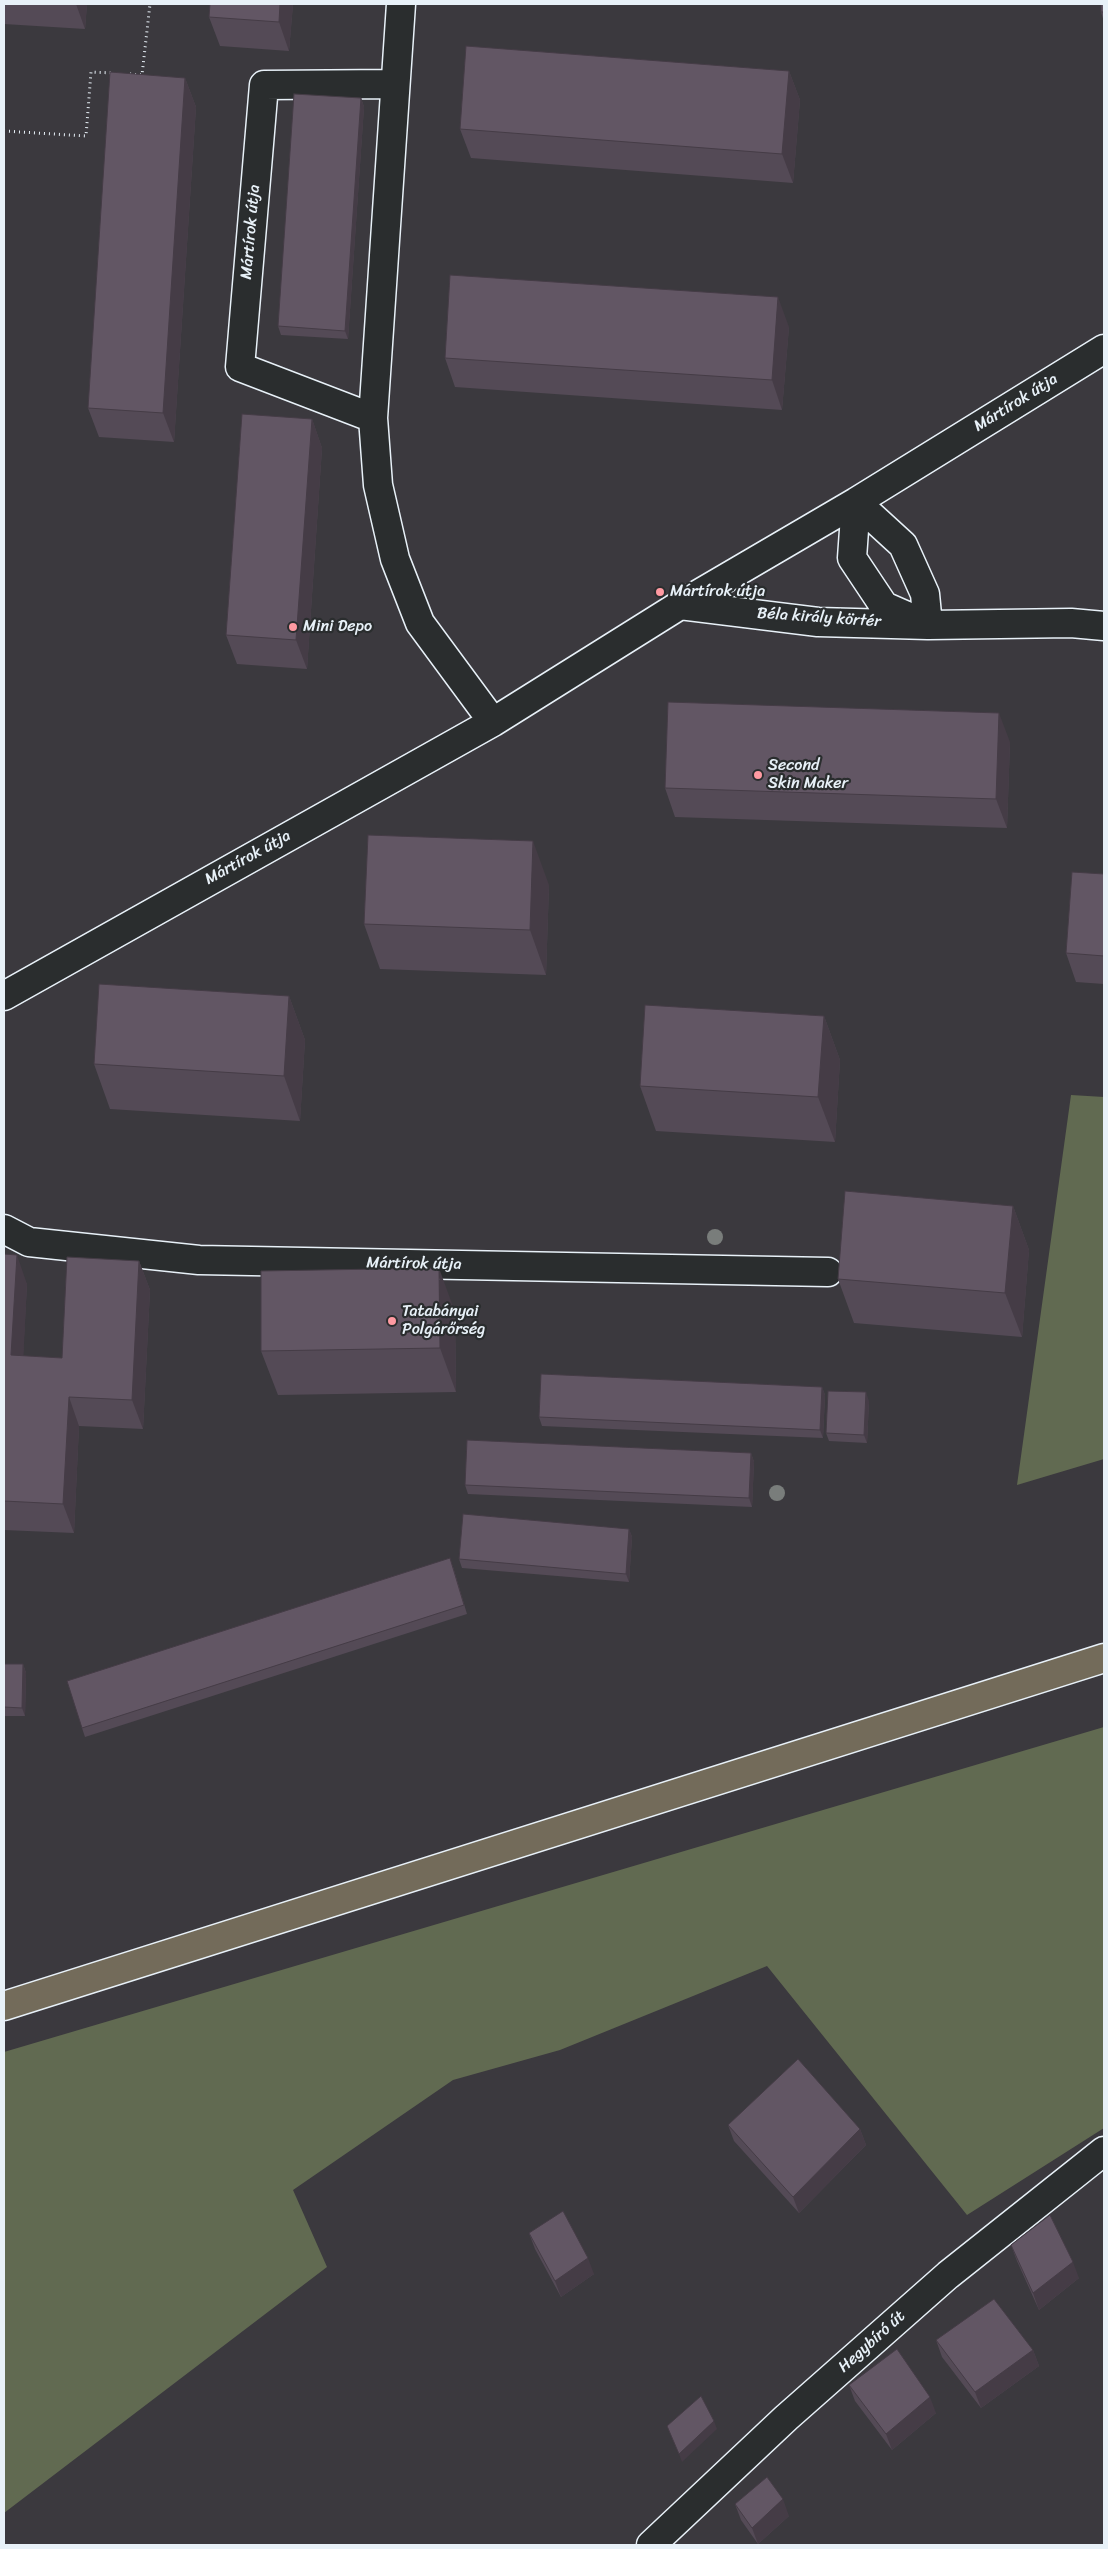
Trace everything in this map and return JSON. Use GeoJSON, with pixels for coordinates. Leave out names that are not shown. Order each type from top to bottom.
{"type":"FeatureCollection","features":[{"type":"Feature","properties":{"kind":"main road"},"geometry":{"type":"LineString","coordinates":[[4,2006],[1104,1658]]}},
{"type":"Feature","properties":{"kind":"street"},"geometry":{"type":"LineString","coordinates":[[401,4],[394,84],[373,418],[378,485],[398,568],[420,623],[492,722]]}},
{"type":"Feature","properties":{"kind":"street","name":"Mártírok útja"},"geometry":{"type":"LineString","coordinates":[[373,418],[240,367],[264,85],[394,84]]}},
{"type":"Feature","properties":{"kind":"street","name":"Mártírok útja"},"geometry":{"type":"LineString","coordinates":[[4,996],[492,722],[680,605],[856,502],[1104,349]]}},
{"type":"Feature","properties":{"kind":"street"},"geometry":{"type":"LineString","coordinates":[[856,502],[903,545],[925,594],[928,625]]}},
{"type":"Feature","properties":{"kind":"street","name":"Béla király körtér"},"geometry":{"type":"LineString","coordinates":[[856,502],[852,558],[884,606],[928,625]]}},
{"type":"Feature","properties":{"kind":"street","name":"Béla király körtér"},"geometry":{"type":"LineString","coordinates":[[680,605],[818,622],[928,625],[1071,623],[1104,626]]}},
{"type":"Feature","properties":{"kind":"street","name":"Mártírok útja"},"geometry":{"type":"LineString","coordinates":[[4,1229],[29,1242],[199,1260],[828,1272]]}},
{"type":"Feature","properties":{"kind":"street","name":"Hegybíró út"},"geometry":{"type":"LineString","coordinates":[[651,2545],[794,2412],[948,2274],[1104,2151]]}},
{"type":"Feature","properties":{"kind":"path"},"geometry":{"type":"LineString","coordinates":[[125,74],[142,74],[150,4]]}},
{"type":"Feature","properties":{"kind":"path"},"geometry":{"type":"LineString","coordinates":[[4,131],[86,136],[91,72],[116,73]]}},
{"type":"Feature","properties":{"kind":"green space"},"geometry":{"type":"Polygon","coordinates":[[[1071,1095],[1104,1097],[1104,1459],[1017,1485],[1071,1095]]]}},
{"type":"Feature","properties":{"kind":"green space"},"geometry":{"type":"Polygon","coordinates":[[[1104,1727],[1104,2128],[967,2215],[767,1966],[560,2050],[453,2080],[293,2190],[327,2267],[4,2513],[4,2052],[1104,1727]]]}},
{"type":"Feature","properties":{"kind":"building"},"geometry":{"type":"Polygon","coordinates":[[[210,4],[280,4],[279,22],[209,17],[210,4]]]}},
{"type":"Feature","properties":{"kind":"building"},"geometry":{"type":"Polygon","coordinates":[[[1101,4],[1104,4],[1104,12],[1101,12],[1101,4]]]}},
{"type":"Feature","properties":{"kind":"building"},"geometry":{"type":"Polygon","coordinates":[[[466,46],[789,71],[782,154],[460,129],[466,46]]]}},
{"type":"Feature","properties":{"kind":"building"},"geometry":{"type":"Polygon","coordinates":[[[110,72],[185,78],[163,413],[88,408],[110,72]]]}},
{"type":"Feature","properties":{"kind":"building"},"geometry":{"type":"Polygon","coordinates":[[[294,94],[361,98],[345,331],[278,326],[294,94]]]}},
{"type":"Feature","properties":{"kind":"building"},"geometry":{"type":"Polygon","coordinates":[[[450,275],[778,297],[772,380],[445,358],[450,275]]]}},
{"type":"Feature","properties":{"kind":"building"},"geometry":{"type":"Polygon","coordinates":[[[242,414],[312,419],[296,640],[226,635],[242,414]]]}},
{"type":"Feature","properties":{"kind":"building"},"geometry":{"type":"Polygon","coordinates":[[[668,702],[999,713],[996,799],[665,788],[668,702]]]}},
{"type":"Feature","properties":{"kind":"building"},"geometry":{"type":"Polygon","coordinates":[[[368,835],[533,841],[530,930],[364,924],[368,835]]]}},
{"type":"Feature","properties":{"kind":"building"},"geometry":{"type":"Polygon","coordinates":[[[1072,872],[1104,874],[1104,956],[1066,953],[1072,872]]]}},
{"type":"Feature","properties":{"kind":"building"},"geometry":{"type":"Polygon","coordinates":[[[99,984],[289,996],[284,1076],[94,1064],[99,984]]]}},
{"type":"Feature","properties":{"kind":"building"},"geometry":{"type":"Polygon","coordinates":[[[645,1005],[824,1016],[818,1097],[640,1086],[645,1005]]]}},
{"type":"Feature","properties":{"kind":"building"},"geometry":{"type":"Polygon","coordinates":[[[845,1191],[1013,1206],[1005,1293],[838,1279],[845,1191]]]}},
{"type":"Feature","properties":{"kind":"building"},"geometry":{"type":"Polygon","coordinates":[[[4,1254],[17,1255],[11,1355],[62,1358],[67,1257],[139,1261],[132,1400],[69,1397],[63,1504],[4,1501],[4,1254]]]}},
{"type":"Feature","properties":{"kind":"building"},"geometry":{"type":"Polygon","coordinates":[[[439,1268],[440,1348],[261,1351],[261,1271],[439,1268]]]}},
{"type":"Feature","properties":{"kind":"building"},"geometry":{"type":"Polygon","coordinates":[[[541,1374],[822,1387],[820,1430],[539,1417],[541,1374]]]}},
{"type":"Feature","properties":{"kind":"building"},"geometry":{"type":"Polygon","coordinates":[[[828,1391],[866,1392],[864,1435],[826,1433],[828,1391]]]}},
{"type":"Feature","properties":{"kind":"building"},"geometry":{"type":"Polygon","coordinates":[[[467,1440],[751,1453],[749,1498],[465,1485],[467,1440]]]}},
{"type":"Feature","properties":{"kind":"building"},"geometry":{"type":"Polygon","coordinates":[[[463,1514],[629,1529],[626,1574],[459,1559],[463,1514]]]}},
{"type":"Feature","properties":{"kind":"building"},"geometry":{"type":"Polygon","coordinates":[[[450,1558],[464,1605],[82,1728],[67,1681],[450,1558]]]}},
{"type":"Feature","properties":{"kind":"building"},"geometry":{"type":"Polygon","coordinates":[[[4,1664],[23,1664],[22,1708],[4,1707],[4,1664]]]}},
{"type":"Feature","properties":{"kind":"building"},"geometry":{"type":"Polygon","coordinates":[[[798,2059],[860,2129],[793,2197],[728,2125],[798,2059]]]}},
{"type":"Feature","properties":{"kind":"building"},"geometry":{"type":"Polygon","coordinates":[[[563,2211],[588,2258],[555,2281],[529,2233],[563,2211]]]}},
{"type":"Feature","properties":{"kind":"building"},"geometry":{"type":"Polygon","coordinates":[[[1050,2215],[1073,2262],[1033,2293],[1011,2245],[1050,2215]]]}},
{"type":"Feature","properties":{"kind":"building"},"geometry":{"type":"Polygon","coordinates":[[[994,2299],[1033,2350],[975,2392],[936,2340],[994,2299]]]}},
{"type":"Feature","properties":{"kind":"building"},"geometry":{"type":"Polygon","coordinates":[[[897,2349],[930,2397],[886,2434],[849,2385],[897,2349]]]}},
{"type":"Feature","properties":{"kind":"building"},"geometry":{"type":"Polygon","coordinates":[[[701,2396],[714,2421],[679,2454],[667,2426],[701,2396]]]}},
{"type":"Feature","properties":{"kind":"building"},"geometry":{"type":"Polygon","coordinates":[[[767,2477],[783,2499],[752,2528],[735,2504],[767,2477]]]}},
{"type":"Feature","properties":{"kind":"place","name":"Mártírok útja"},"geometry":{"type":"Point","coordinates":[660,592]}},
{"type":"Feature","properties":{"kind":"place","name":"Mini Depo"},"geometry":{"type":"Point","coordinates":[293,627]}},
{"type":"Feature","properties":{"kind":"place","name":"Second Skin Maker"},"geometry":{"type":"Point","coordinates":[758,775]}},
{"type":"Feature","properties":{"kind":"place","name":"Tatabányai Polgárőrség"},"geometry":{"type":"Point","coordinates":[392,1321]}}]}
